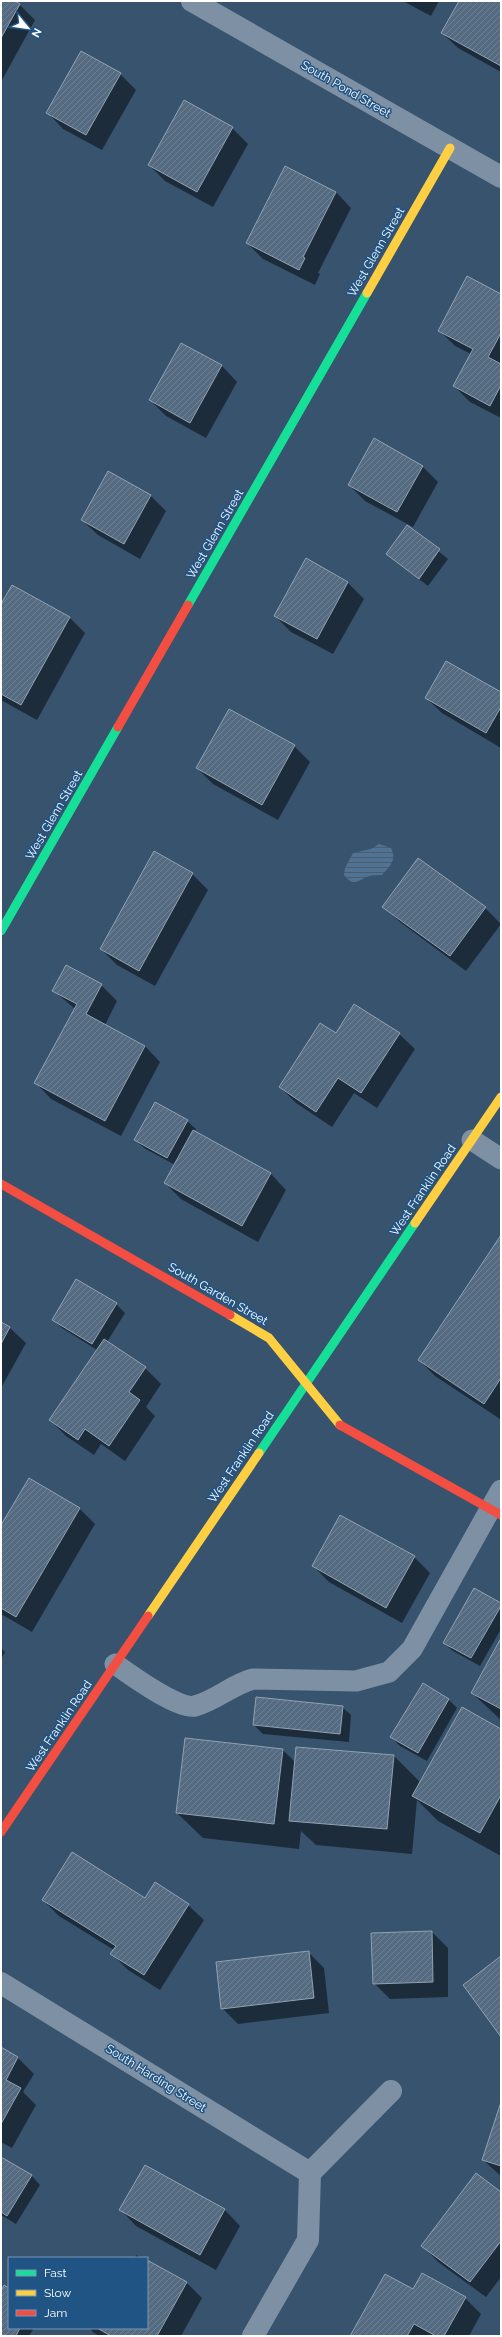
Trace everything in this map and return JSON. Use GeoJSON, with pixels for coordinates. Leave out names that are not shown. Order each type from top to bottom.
{"type":"FeatureCollection","features":[{"type":"Feature","properties":{"kind":"street","name":"South Pond Street"},"geometry":{"type":"LineString","coordinates":[[192,1],[501,177]]}},
{"type":"Feature","properties":{"kind":"street","name":"West Glenn Street"},"geometry":{"type":"LineString","coordinates":[[1,931],[450,148]]}},
{"type":"Feature","properties":{"kind":"street","name":"West Franklin Road"},"geometry":{"type":"LineString","coordinates":[[1,1832],[501,1097]]}},
{"type":"Feature","properties":{"kind":"street","name":"South Garden Street"},"geometry":{"type":"LineString","coordinates":[[1,1184],[270,1338],[337,1422],[495,1511]]}},
{"type":"Feature","properties":{"kind":"street","name":"South Harding Street"},"geometry":{"type":"LineString","coordinates":[[1,1983],[310,2173]]}},
{"type":"Feature","properties":{"kind":"street"},"geometry":{"type":"LineString","coordinates":[[253,2336],[308,2240],[310,2173],[391,2091]]}},
{"type":"Feature","properties":{"kind":"lane"},"geometry":{"type":"LineString","coordinates":[[472,1140],[501,1159]]}},
{"type":"Feature","properties":{"kind":"lane"},"geometry":{"type":"LineString","coordinates":[[114,1664],[180,1704],[194,1707],[216,1697],[237,1683],[253,1679],[356,1681],[388,1672],[412,1649],[495,1511],[501,1490]]}},
{"type":"Feature","properties":{"kind":"water"},"geometry":{"type":"Polygon","coordinates":[[[379,844],[391,848],[393,852],[392,863],[388,869],[382,875],[369,876],[356,882],[347,879],[344,875],[345,868],[353,853],[371,849],[379,844]]]}},
{"type":"Feature","properties":{"kind":"building"},"geometry":{"type":"Polygon","coordinates":[[[1,1],[15,1],[20,4],[1,38],[1,1]]]}},
{"type":"Feature","properties":{"kind":"building"},"geometry":{"type":"Polygon","coordinates":[[[459,1],[501,1],[501,66],[441,33],[459,1]]]}},
{"type":"Feature","properties":{"kind":"building"},"geometry":{"type":"Polygon","coordinates":[[[81,51],[121,73],[86,135],[46,113],[81,51]]]}},
{"type":"Feature","properties":{"kind":"building"},"geometry":{"type":"Polygon","coordinates":[[[184,100],[233,127],[197,192],[148,165],[184,100]]]}},
{"type":"Feature","properties":{"kind":"building"},"geometry":{"type":"Polygon","coordinates":[[[285,166],[336,192],[303,257],[305,258],[299,270],[246,243],[285,166]]]}},
{"type":"Feature","properties":{"kind":"building"},"geometry":{"type":"Polygon","coordinates":[[[467,276],[501,294],[501,333],[488,357],[501,364],[501,385],[490,406],[453,386],[473,349],[438,331],[467,276]]]}},
{"type":"Feature","properties":{"kind":"building"},"geometry":{"type":"Polygon","coordinates":[[[181,343],[222,365],[190,423],[149,400],[181,343]]]}},
{"type":"Feature","properties":{"kind":"building"},"geometry":{"type":"Polygon","coordinates":[[[374,438],[423,466],[397,512],[348,485],[374,438]]]}},
{"type":"Feature","properties":{"kind":"building"},"geometry":{"type":"Polygon","coordinates":[[[108,471],[151,495],[124,544],[81,520],[108,471]]]}},
{"type":"Feature","properties":{"kind":"building"},"geometry":{"type":"Polygon","coordinates":[[[407,525],[440,549],[419,579],[386,554],[407,525]]]}},
{"type":"Feature","properties":{"kind":"building"},"geometry":{"type":"Polygon","coordinates":[[[306,558],[348,582],[317,639],[274,616],[306,558]]]}},
{"type":"Feature","properties":{"kind":"building"},"geometry":{"type":"Polygon","coordinates":[[[12,585],[70,617],[21,705],[1,694],[1,604],[12,585]]]}},
{"type":"Feature","properties":{"kind":"building"},"geometry":{"type":"Polygon","coordinates":[[[446,661],[501,692],[501,707],[486,733],[425,698],[446,661]]]}},
{"type":"Feature","properties":{"kind":"building"},"geometry":{"type":"Polygon","coordinates":[[[229,709],[295,745],[262,805],[196,768],[229,709]]]}},
{"type":"Feature","properties":{"kind":"building"},"geometry":{"type":"Polygon","coordinates":[[[154,851],[193,873],[139,971],[100,949],[154,851]]]}},
{"type":"Feature","properties":{"kind":"building"},"geometry":{"type":"Polygon","coordinates":[[[418,858],[486,907],[450,956],[382,907],[418,858]]]}},
{"type":"Feature","properties":{"kind":"building"},"geometry":{"type":"Polygon","coordinates":[[[66,965],[102,984],[86,1014],[145,1046],[105,1121],[34,1083],[77,1004],[52,991],[66,965]]]}},
{"type":"Feature","properties":{"kind":"building"},"geometry":{"type":"Polygon","coordinates":[[[354,1004],[400,1033],[361,1093],[338,1078],[316,1112],[279,1087],[320,1023],[336,1033],[354,1004]]]}},
{"type":"Feature","properties":{"kind":"building"},"geometry":{"type":"Polygon","coordinates":[[[155,1102],[188,1120],[167,1158],[134,1140],[155,1102]]]}},
{"type":"Feature","properties":{"kind":"building"},"geometry":{"type":"Polygon","coordinates":[[[193,1130],[271,1173],[242,1226],[164,1183],[193,1130]]]}},
{"type":"Feature","properties":{"kind":"building"},"geometry":{"type":"Polygon","coordinates":[[[501,1235],[501,1378],[484,1404],[418,1360],[501,1235]]]}},
{"type":"Feature","properties":{"kind":"building"},"geometry":{"type":"Polygon","coordinates":[[[76,1279],[117,1303],[92,1344],[52,1320],[76,1279]]]}},
{"type":"Feature","properties":{"kind":"building"},"geometry":{"type":"Polygon","coordinates":[[[1,1322],[10,1327],[1,1344],[1,1322]]]}},
{"type":"Feature","properties":{"kind":"building"},"geometry":{"type":"Polygon","coordinates":[[[104,1339],[146,1367],[129,1392],[140,1400],[109,1446],[85,1429],[78,1440],[49,1420],[104,1339]]]}},
{"type":"Feature","properties":{"kind":"building"},"geometry":{"type":"Polygon","coordinates":[[[29,1478],[80,1508],[16,1617],[1,1608],[1,1525],[29,1478]]]}},
{"type":"Feature","properties":{"kind":"building"},"geometry":{"type":"Polygon","coordinates":[[[340,1515],[415,1556],[386,1608],[312,1566],[340,1515]]]}},
{"type":"Feature","properties":{"kind":"building"},"geometry":{"type":"Polygon","coordinates":[[[474,1588],[501,1603],[501,1606],[471,1658],[443,1643],[474,1588]]]}},
{"type":"Feature","properties":{"kind":"building"},"geometry":{"type":"Polygon","coordinates":[[[501,1638],[501,1709],[471,1693],[501,1638]]]}},
{"type":"Feature","properties":{"kind":"building"},"geometry":{"type":"Polygon","coordinates":[[[423,1683],[449,1699],[418,1753],[390,1737],[423,1683]]]}},
{"type":"Feature","properties":{"kind":"building"},"geometry":{"type":"Polygon","coordinates":[[[256,1697],[343,1706],[340,1734],[253,1725],[256,1697]]]}},
{"type":"Feature","properties":{"kind":"building"},"geometry":{"type":"Polygon","coordinates":[[[462,1707],[501,1729],[501,1795],[480,1833],[412,1796],[462,1707]]]}},
{"type":"Feature","properties":{"kind":"building"},"geometry":{"type":"Polygon","coordinates":[[[185,1738],[283,1749],[274,1824],[176,1813],[185,1738]]]}},
{"type":"Feature","properties":{"kind":"building"},"geometry":{"type":"Polygon","coordinates":[[[296,1747],[394,1755],[387,1829],[289,1821],[296,1747]]]}},
{"type":"Feature","properties":{"kind":"building"},"geometry":{"type":"Polygon","coordinates":[[[72,1852],[145,1898],[155,1882],[189,1904],[144,1975],[110,1954],[116,1946],[42,1900],[72,1852]]]}},
{"type":"Feature","properties":{"kind":"building"},"geometry":{"type":"Polygon","coordinates":[[[432,1931],[433,1982],[373,1984],[371,1933],[432,1931]]]}},
{"type":"Feature","properties":{"kind":"building"},"geometry":{"type":"Polygon","coordinates":[[[309,1951],[314,1998],[221,2009],[216,1962],[309,1951]]]}},
{"type":"Feature","properties":{"kind":"building"},"geometry":{"type":"Polygon","coordinates":[[[501,1956],[501,2037],[463,1985],[501,1956]]]}},
{"type":"Feature","properties":{"kind":"building"},"geometry":{"type":"Polygon","coordinates":[[[1,2047],[18,2057],[6,2080],[21,2088],[1,2124],[1,2047]]]}},
{"type":"Feature","properties":{"kind":"building"},"geometry":{"type":"Polygon","coordinates":[[[501,2102],[501,2166],[482,2160],[501,2102]]]}},
{"type":"Feature","properties":{"kind":"building"},"geometry":{"type":"Polygon","coordinates":[[[1,2157],[32,2175],[7,2216],[1,2212],[1,2157]]]}},
{"type":"Feature","properties":{"kind":"building"},"geometry":{"type":"Polygon","coordinates":[[[145,2165],[225,2209],[200,2255],[119,2210],[145,2165]]]}},
{"type":"Feature","properties":{"kind":"building"},"geometry":{"type":"Polygon","coordinates":[[[476,2173],[501,2192],[501,2241],[470,2282],[421,2246],[476,2173]]]}},
{"type":"Feature","properties":{"kind":"building"},"geometry":{"type":"Polygon","coordinates":[[[148,2261],[187,2282],[157,2336],[111,2336],[99,2329],[148,2329],[148,2261]]]}},
{"type":"Feature","properties":{"kind":"building"},"geometry":{"type":"Polygon","coordinates":[[[422,2273],[466,2297],[444,2336],[436,2336],[414,2324],[407,2336],[350,2336],[385,2274],[413,2289],[422,2273]]]}},
{"type":"Feature","properties":{"kind":"building"},"geometry":{"type":"Polygon","coordinates":[[[4,2285],[8,2287],[8,2329],[20,2329],[16,2336],[1,2335],[1,2291],[4,2285]]]}},
{"type":"Feature","properties":{"kind":"traffic: fast"},"geometry":{"type":"LineString","coordinates":[[188,605],[367,293]]}},
{"type":"Feature","properties":{"kind":"traffic: fast"},"geometry":{"type":"LineString","coordinates":[[1,931],[118,727]]}},
{"type":"Feature","properties":{"kind":"traffic: fast"},"geometry":{"type":"LineString","coordinates":[[259,1453],[415,1223]]}},
{"type":"Feature","properties":{"kind":"traffic: slow"},"geometry":{"type":"LineString","coordinates":[[367,293],[450,148]]}},
{"type":"Feature","properties":{"kind":"traffic: slow"},"geometry":{"type":"LineString","coordinates":[[415,1223],[501,1097]]}},
{"type":"Feature","properties":{"kind":"traffic: slow"},"geometry":{"type":"LineString","coordinates":[[230,1315],[269,1338],[340,1425]]}},
{"type":"Feature","properties":{"kind":"traffic: slow"},"geometry":{"type":"LineString","coordinates":[[148,1616],[259,1453]]}},
{"type":"Feature","properties":{"kind":"traffic: jam"},"geometry":{"type":"LineString","coordinates":[[118,727],[188,605]]}},
{"type":"Feature","properties":{"kind":"traffic: jam"},"geometry":{"type":"LineString","coordinates":[[1,1184],[230,1315]]}},
{"type":"Feature","properties":{"kind":"traffic: jam"},"geometry":{"type":"LineString","coordinates":[[340,1425],[501,1515]]}},
{"type":"Feature","properties":{"kind":"traffic: jam"},"geometry":{"type":"LineString","coordinates":[[1,1832],[148,1616]]}}]}
